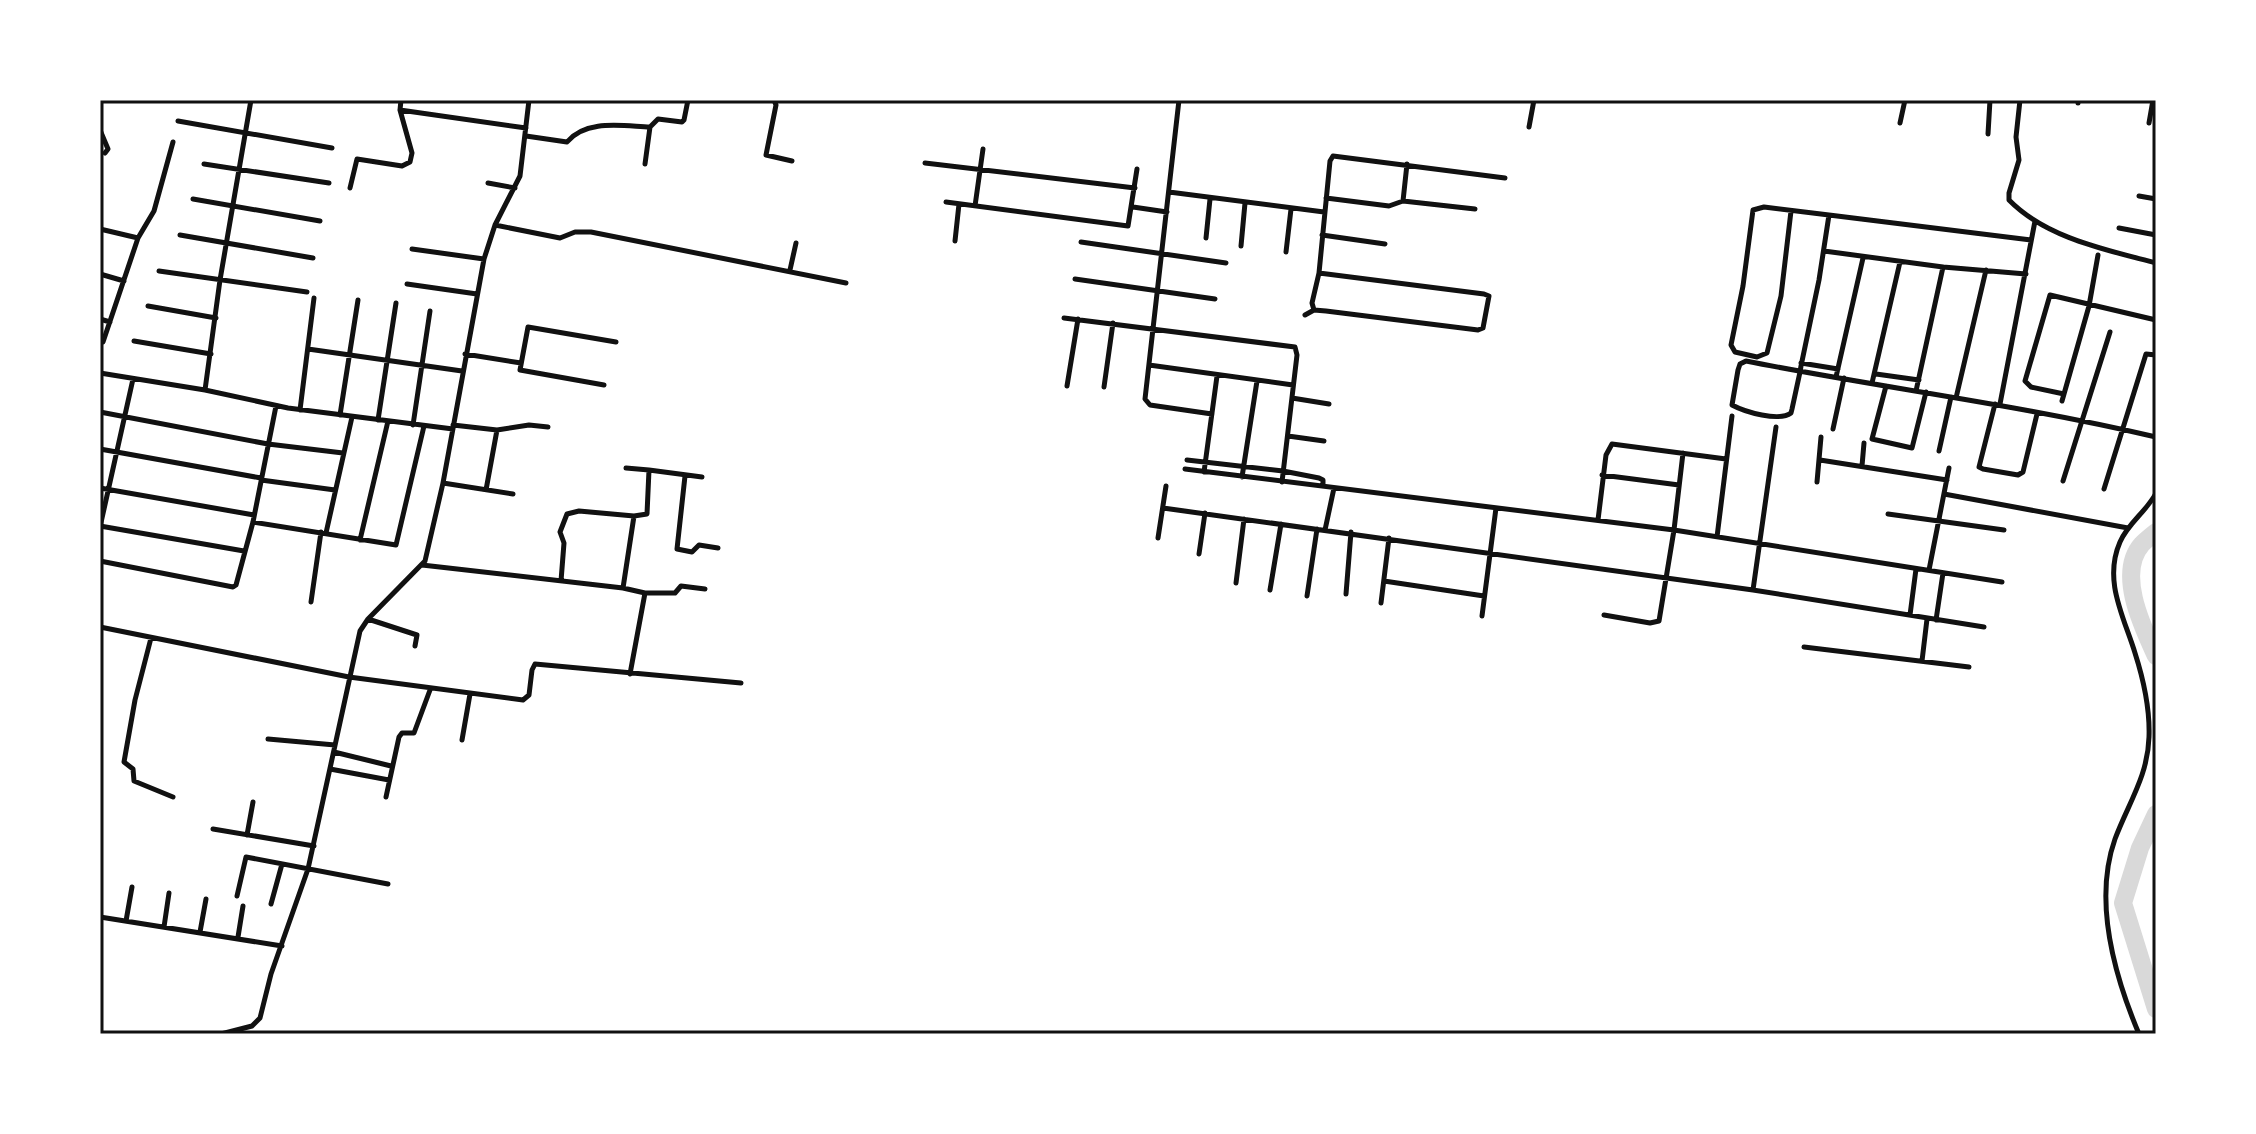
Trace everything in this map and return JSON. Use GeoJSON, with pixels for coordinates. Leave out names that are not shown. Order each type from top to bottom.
{"type":"FeatureCollection","features":[{"type":"Feature","properties":{"kind":"street"},"geometry":{"type":"LineString","coordinates":[[205,390],[220,280],[251,100]]}},
{"type":"Feature","properties":{"kind":"street"},"geometry":{"type":"LineString","coordinates":[[350,188],[357,159],[402,166],[410,162],[412,153],[400,110],[401,100]]}},
{"type":"Feature","properties":{"kind":"street"},"geometry":{"type":"LineString","coordinates":[[221,1034],[252,1026],[260,1018],[271,974],[314,846],[360,631],[422,565],[443,483],[484,259],[495,225],[520,176],[529,100]]}},
{"type":"Feature","properties":{"kind":"street"},"geometry":{"type":"LineString","coordinates":[[645,164],[650,127],[658,119],[683,122],[688,100]]}},
{"type":"Feature","properties":{"kind":"street"},"geometry":{"type":"LineString","coordinates":[[774,100],[776,105],[766,155],[792,161]]}},
{"type":"Feature","properties":{"kind":"street"},"geometry":{"type":"LineString","coordinates":[[1179,100],[1145,399],[1147,403],[1212,414]]}},
{"type":"Feature","properties":{"kind":"street"},"geometry":{"type":"LineString","coordinates":[[1529,127],[1534,100]]}},
{"type":"Feature","properties":{"kind":"street"},"geometry":{"type":"LineString","coordinates":[[1900,123],[1905,100]]}},
{"type":"Feature","properties":{"kind":"street"},"geometry":{"type":"LineString","coordinates":[[1988,134],[1990,100]]}},
{"type":"Feature","properties":{"kind":"street"},"geometry":{"type":"LineString","coordinates":[[2020,100],[2016,137],[2019,160],[2009,193],[2013,203],[2035,221],[2077,239],[2156,263]]}},
{"type":"Feature","properties":{"kind":"street"},"geometry":{"type":"LineString","coordinates":[[2149,123],[2153,100]]}},
{"type":"Feature","properties":{"kind":"street"},"geometry":{"type":"LineString","coordinates":[[400,110],[567,142],[584,128],[612,125],[650,127]]}},
{"type":"Feature","properties":{"kind":"street"},"geometry":{"type":"LineString","coordinates":[[178,121],[332,148]]}},
{"type":"Feature","properties":{"kind":"street"},"geometry":{"type":"LineString","coordinates":[[100,130],[108,149],[105,153]]}},
{"type":"Feature","properties":{"kind":"street"},"geometry":{"type":"LineString","coordinates":[[103,342],[138,238],[154,211],[173,142]]}},
{"type":"Feature","properties":{"kind":"street"},"geometry":{"type":"LineString","coordinates":[[975,206],[983,149]]}},
{"type":"Feature","properties":{"kind":"street"},"geometry":{"type":"LineString","coordinates":[[1314,310],[1312,303],[1319,273],[1333,156],[1505,178]]}},
{"type":"Feature","properties":{"kind":"street"},"geometry":{"type":"LineString","coordinates":[[925,163],[1135,188]]}},
{"type":"Feature","properties":{"kind":"street"},"geometry":{"type":"LineString","coordinates":[[204,164],[329,183]]}},
{"type":"Feature","properties":{"kind":"street"},"geometry":{"type":"LineString","coordinates":[[1403,201],[1407,164]]}},
{"type":"Feature","properties":{"kind":"street"},"geometry":{"type":"LineString","coordinates":[[946,202],[1128,226],[1137,169]]}},
{"type":"Feature","properties":{"kind":"street"},"geometry":{"type":"LineString","coordinates":[[488,183],[515,188]]}},
{"type":"Feature","properties":{"kind":"street"},"geometry":{"type":"LineString","coordinates":[[1169,192],[1324,212]]}},
{"type":"Feature","properties":{"kind":"street"},"geometry":{"type":"LineString","coordinates":[[2139,196],[2156,199]]}},
{"type":"Feature","properties":{"kind":"street"},"geometry":{"type":"LineString","coordinates":[[1326,198],[1389,206],[1403,201],[1475,209]]}},
{"type":"Feature","properties":{"kind":"street"},"geometry":{"type":"LineString","coordinates":[[193,199],[320,221]]}},
{"type":"Feature","properties":{"kind":"street"},"geometry":{"type":"LineString","coordinates":[[1206,238],[1210,199]]}},
{"type":"Feature","properties":{"kind":"street"},"geometry":{"type":"LineString","coordinates":[[1241,246],[1245,203]]}},
{"type":"Feature","properties":{"kind":"street"},"geometry":{"type":"LineString","coordinates":[[955,241],[959,204]]}},
{"type":"Feature","properties":{"kind":"street"},"geometry":{"type":"LineString","coordinates":[[1133,207],[1167,212]]}},
{"type":"Feature","properties":{"kind":"street"},"geometry":{"type":"LineString","coordinates":[[1791,211],[1781,296],[1767,353],[1757,357],[1735,352],[1731,345],[1753,210],[1764,207],[2031,240]]}},
{"type":"Feature","properties":{"kind":"street"},"geometry":{"type":"LineString","coordinates":[[1286,252],[1291,209]]}},
{"type":"Feature","properties":{"kind":"street"},"geometry":{"type":"LineString","coordinates":[[1829,215],[1800,372],[1789,416],[1742,410],[1732,405],[1742,362],[1800,372],[1839,375]]}},
{"type":"Feature","properties":{"kind":"street"},"geometry":{"type":"LineString","coordinates":[[2035,221],[1998,404],[1979,467],[2018,475],[2023,472],[2037,414]]}},
{"type":"Feature","properties":{"kind":"street"},"geometry":{"type":"LineString","coordinates":[[495,225],[560,238],[582,231],[846,283]]}},
{"type":"Feature","properties":{"kind":"street"},"geometry":{"type":"LineString","coordinates":[[2119,228],[2156,235]]}},
{"type":"Feature","properties":{"kind":"street"},"geometry":{"type":"LineString","coordinates":[[100,229],[138,238]]}},
{"type":"Feature","properties":{"kind":"street"},"geometry":{"type":"LineString","coordinates":[[180,235],[313,258]]}},
{"type":"Feature","properties":{"kind":"street"},"geometry":{"type":"LineString","coordinates":[[1322,235],[1385,244]]}},
{"type":"Feature","properties":{"kind":"street"},"geometry":{"type":"LineString","coordinates":[[1081,242],[1226,263]]}},
{"type":"Feature","properties":{"kind":"street"},"geometry":{"type":"LineString","coordinates":[[790,270],[796,243]]}},
{"type":"Feature","properties":{"kind":"street"},"geometry":{"type":"LineString","coordinates":[[412,249],[484,259]]}},
{"type":"Feature","properties":{"kind":"street"},"geometry":{"type":"LineString","coordinates":[[1824,251],[1863,258],[2026,274]]}},
{"type":"Feature","properties":{"kind":"street"},"geometry":{"type":"LineString","coordinates":[[2098,255],[2089,306],[2063,398],[2031,387],[2025,381],[2048,297],[2052,295],[2089,306],[2156,320]]}},
{"type":"Feature","properties":{"kind":"street"},"geometry":{"type":"LineString","coordinates":[[1833,429],[1839,375],[1863,258]]}},
{"type":"Feature","properties":{"kind":"street"},"geometry":{"type":"LineString","coordinates":[[1872,383],[1900,262]]}},
{"type":"Feature","properties":{"kind":"street"},"geometry":{"type":"LineString","coordinates":[[1916,391],[1943,267]]}},
{"type":"Feature","properties":{"kind":"street"},"geometry":{"type":"LineString","coordinates":[[1939,451],[1986,270]]}},
{"type":"Feature","properties":{"kind":"street"},"geometry":{"type":"LineString","coordinates":[[159,271],[307,292]]}},
{"type":"Feature","properties":{"kind":"street"},"geometry":{"type":"LineString","coordinates":[[1305,315],[1314,310],[1478,330],[1483,328],[1490,302],[1489,296],[1484,294],[1319,273]]}},
{"type":"Feature","properties":{"kind":"street"},"geometry":{"type":"LineString","coordinates":[[100,274],[124,281]]}},
{"type":"Feature","properties":{"kind":"street"},"geometry":{"type":"LineString","coordinates":[[1075,279],[1215,299]]}},
{"type":"Feature","properties":{"kind":"street"},"geometry":{"type":"LineString","coordinates":[[407,284],[477,294]]}},
{"type":"Feature","properties":{"kind":"street"},"geometry":{"type":"LineString","coordinates":[[300,410],[314,298]]}},
{"type":"Feature","properties":{"kind":"street"},"geometry":{"type":"LineString","coordinates":[[340,415],[358,300]]}},
{"type":"Feature","properties":{"kind":"street"},"geometry":{"type":"LineString","coordinates":[[378,420],[396,303]]}},
{"type":"Feature","properties":{"kind":"street"},"geometry":{"type":"LineString","coordinates":[[148,306],[216,318]]}},
{"type":"Feature","properties":{"kind":"street"},"geometry":{"type":"LineString","coordinates":[[413,425],[430,311]]}},
{"type":"Feature","properties":{"kind":"street"},"geometry":{"type":"LineString","coordinates":[[1064,318],[1295,347],[1297,355],[1282,482]]}},
{"type":"Feature","properties":{"kind":"street"},"geometry":{"type":"LineString","coordinates":[[100,319],[110,322]]}},
{"type":"Feature","properties":{"kind":"street"},"geometry":{"type":"LineString","coordinates":[[1067,386],[1078,319]]}},
{"type":"Feature","properties":{"kind":"street"},"geometry":{"type":"LineString","coordinates":[[1104,387],[1113,323]]}},
{"type":"Feature","properties":{"kind":"street"},"geometry":{"type":"LineString","coordinates":[[604,385],[520,370],[528,327],[616,342]]}},
{"type":"Feature","properties":{"kind":"street"},"geometry":{"type":"LineString","coordinates":[[2063,481],[2110,332]]}},
{"type":"Feature","properties":{"kind":"street"},"geometry":{"type":"LineString","coordinates":[[134,341],[211,354]]}},
{"type":"Feature","properties":{"kind":"street"},"geometry":{"type":"LineString","coordinates":[[308,349],[462,371]]}},
{"type":"Feature","properties":{"kind":"street"},"geometry":{"type":"LineString","coordinates":[[465,354],[521,363]]}},
{"type":"Feature","properties":{"kind":"street"},"geometry":{"type":"LineString","coordinates":[[2104,489],[2146,354],[2156,355]]}},
{"type":"Feature","properties":{"kind":"street"},"geometry":{"type":"LineString","coordinates":[[1801,363],[1886,386],[1998,404],[2156,437]]}},
{"type":"Feature","properties":{"kind":"street"},"geometry":{"type":"LineString","coordinates":[[1149,365],[1293,385]]}},
{"type":"Feature","properties":{"kind":"street"},"geometry":{"type":"LineString","coordinates":[[100,373],[300,410],[413,425],[497,430],[529,425],[548,427]]}},
{"type":"Feature","properties":{"kind":"street"},"geometry":{"type":"LineString","coordinates":[[1876,374],[1919,380]]}},
{"type":"Feature","properties":{"kind":"street"},"geometry":{"type":"LineString","coordinates":[[1204,472],[1217,376]]}},
{"type":"Feature","properties":{"kind":"street"},"geometry":{"type":"LineString","coordinates":[[133,379],[100,526],[244,551]]}},
{"type":"Feature","properties":{"kind":"street"},"geometry":{"type":"LineString","coordinates":[[1242,477],[1257,381]]}},
{"type":"Feature","properties":{"kind":"street"},"geometry":{"type":"LineString","coordinates":[[1886,386],[1872,439],[1912,448],[1926,392]]}},
{"type":"Feature","properties":{"kind":"street"},"geometry":{"type":"LineString","coordinates":[[1292,398],[1329,404]]}},
{"type":"Feature","properties":{"kind":"street"},"geometry":{"type":"LineString","coordinates":[[100,561],[233,587],[238,584],[276,406]]}},
{"type":"Feature","properties":{"kind":"street"},"geometry":{"type":"LineString","coordinates":[[100,412],[268,444],[343,453]]}},
{"type":"Feature","properties":{"kind":"street"},"geometry":{"type":"LineString","coordinates":[[1717,537],[1732,416]]}},
{"type":"Feature","properties":{"kind":"street"},"geometry":{"type":"LineString","coordinates":[[311,602],[323,532],[352,417]]}},
{"type":"Feature","properties":{"kind":"street"},"geometry":{"type":"LineString","coordinates":[[360,540],[388,421]]}},
{"type":"Feature","properties":{"kind":"street"},"geometry":{"type":"LineString","coordinates":[[253,522],[391,546],[398,543],[424,426]]}},
{"type":"Feature","properties":{"kind":"street"},"geometry":{"type":"LineString","coordinates":[[1753,590],[1776,427]]}},
{"type":"Feature","properties":{"kind":"street"},"geometry":{"type":"LineString","coordinates":[[486,490],[497,430]]}},
{"type":"Feature","properties":{"kind":"street"},"geometry":{"type":"LineString","coordinates":[[1288,436],[1324,441]]}},
{"type":"Feature","properties":{"kind":"street"},"geometry":{"type":"LineString","coordinates":[[1817,482],[1821,437]]}},
{"type":"Feature","properties":{"kind":"street"},"geometry":{"type":"LineString","coordinates":[[1862,466],[1864,443]]}},
{"type":"Feature","properties":{"kind":"street"},"geometry":{"type":"LineString","coordinates":[[1598,520],[1602,475],[1607,450],[1612,444],[1726,459]]}},
{"type":"Feature","properties":{"kind":"street"},"geometry":{"type":"LineString","coordinates":[[100,449],[335,490]]}},
{"type":"Feature","properties":{"kind":"street"},"geometry":{"type":"LineString","coordinates":[[1604,615],[1650,623],[1659,621],[1683,453]]}},
{"type":"Feature","properties":{"kind":"street"},"geometry":{"type":"LineString","coordinates":[[1187,460],[1283,471],[1319,478],[1323,480],[1323,486]]}},
{"type":"Feature","properties":{"kind":"street"},"geometry":{"type":"LineString","coordinates":[[1820,460],[1947,480]]}},
{"type":"Feature","properties":{"kind":"street"},"geometry":{"type":"LineString","coordinates":[[626,468],[702,477]]}},
{"type":"Feature","properties":{"kind":"street"},"geometry":{"type":"LineString","coordinates":[[1929,570],[1949,468]]}},
{"type":"Feature","properties":{"kind":"street"},"geometry":{"type":"LineString","coordinates":[[1185,469],[1674,530],[2002,582]]}},
{"type":"Feature","properties":{"kind":"street"},"geometry":{"type":"LineString","coordinates":[[561,581],[564,543],[560,532],[567,514],[579,511],[634,516],[647,514],[649,470]]}},
{"type":"Feature","properties":{"kind":"street"},"geometry":{"type":"LineString","coordinates":[[1602,475],[1679,485]]}},
{"type":"Feature","properties":{"kind":"street"},"geometry":{"type":"LineString","coordinates":[[685,476],[677,549],[692,552],[699,545],[718,548]]}},
{"type":"Feature","properties":{"kind":"street"},"geometry":{"type":"LineString","coordinates":[[443,483],[513,494]]}},
{"type":"Feature","properties":{"kind":"street"},"geometry":{"type":"LineString","coordinates":[[1158,538],[1166,486]]}},
{"type":"Feature","properties":{"kind":"street"},"geometry":{"type":"LineString","coordinates":[[100,488],[254,515]]}},
{"type":"Feature","properties":{"kind":"street"},"geometry":{"type":"LineString","coordinates":[[1325,530],[1334,488]]}},
{"type":"Feature","properties":{"kind":"street"},"geometry":{"type":"LineString","coordinates":[[2139,1034],[2115,973],[2106,885],[2115,839],[2145,767],[2149,735],[2139,667],[2117,601],[2114,572],[2116,552],[2128,528],[2156,493]]}},
{"type":"Feature","properties":{"kind":"street"},"geometry":{"type":"LineString","coordinates":[[1944,494],[2128,528]]}},
{"type":"Feature","properties":{"kind":"street"},"geometry":{"type":"LineString","coordinates":[[1163,508],[1753,590],[1984,627]]}},
{"type":"Feature","properties":{"kind":"street"},"geometry":{"type":"LineString","coordinates":[[1482,616],[1496,508]]}},
{"type":"Feature","properties":{"kind":"street"},"geometry":{"type":"LineString","coordinates":[[1199,554],[1205,513]]}},
{"type":"Feature","properties":{"kind":"street"},"geometry":{"type":"LineString","coordinates":[[1888,514],[2004,530]]}},
{"type":"Feature","properties":{"kind":"street"},"geometry":{"type":"LineString","coordinates":[[623,588],[634,516]]}},
{"type":"Feature","properties":{"kind":"street"},"geometry":{"type":"LineString","coordinates":[[1236,583],[1244,519]]}},
{"type":"Feature","properties":{"kind":"street"},"geometry":{"type":"LineString","coordinates":[[1270,590],[1281,524]]}},
{"type":"Feature","properties":{"kind":"street"},"geometry":{"type":"LineString","coordinates":[[1307,596],[1317,529]]}},
{"type":"Feature","properties":{"kind":"street"},"geometry":{"type":"LineString","coordinates":[[1346,594],[1351,532]]}},
{"type":"Feature","properties":{"kind":"street"},"geometry":{"type":"LineString","coordinates":[[1381,603],[1389,538]]}},
{"type":"Feature","properties":{"kind":"street"},"geometry":{"type":"LineString","coordinates":[[422,565],[645,593],[675,593],[681,586],[705,589]]}},
{"type":"Feature","properties":{"kind":"street"},"geometry":{"type":"LineString","coordinates":[[1910,615],[1916,569]]}},
{"type":"Feature","properties":{"kind":"street"},"geometry":{"type":"LineString","coordinates":[[1936,620],[1943,573]]}},
{"type":"Feature","properties":{"kind":"street"},"geometry":{"type":"LineString","coordinates":[[1384,581],[1484,596]]}},
{"type":"Feature","properties":{"kind":"street"},"geometry":{"type":"LineString","coordinates":[[630,674],[645,593]]}},
{"type":"Feature","properties":{"kind":"street"},"geometry":{"type":"LineString","coordinates":[[368,619],[417,635],[415,646]]}},
{"type":"Feature","properties":{"kind":"street"},"geometry":{"type":"LineString","coordinates":[[1922,661],[1927,619]]}},
{"type":"Feature","properties":{"kind":"street"},"geometry":{"type":"LineString","coordinates":[[100,627],[349,677],[525,700],[529,695],[535,664],[741,683]]}},
{"type":"Feature","properties":{"kind":"street"},"geometry":{"type":"LineString","coordinates":[[151,638],[135,700],[124,762],[133,769],[134,781],[173,797]]}},
{"type":"Feature","properties":{"kind":"street"},"geometry":{"type":"LineString","coordinates":[[1804,647],[1969,667]]}},
{"type":"Feature","properties":{"kind":"street"},"geometry":{"type":"LineString","coordinates":[[386,797],[399,737],[402,733],[414,733],[430,690]]}},
{"type":"Feature","properties":{"kind":"street"},"geometry":{"type":"LineString","coordinates":[[462,740],[470,694]]}},
{"type":"Feature","properties":{"kind":"street"},"geometry":{"type":"LineString","coordinates":[[268,739],[335,748],[391,766]]}},
{"type":"Feature","properties":{"kind":"street"},"geometry":{"type":"LineString","coordinates":[[330,769],[389,780]]}},
{"type":"Feature","properties":{"kind":"street"},"geometry":{"type":"LineString","coordinates":[[247,835],[253,802]]}},
{"type":"Feature","properties":{"kind":"street"},"geometry":{"type":"LineString","coordinates":[[213,829],[314,846]]}},
{"type":"Feature","properties":{"kind":"street"},"geometry":{"type":"LineString","coordinates":[[237,896],[246,857],[388,884]]}},
{"type":"Feature","properties":{"kind":"street"},"geometry":{"type":"LineString","coordinates":[[271,904],[282,864]]}},
{"type":"Feature","properties":{"kind":"street"},"geometry":{"type":"LineString","coordinates":[[126,921],[132,887]]}},
{"type":"Feature","properties":{"kind":"street"},"geometry":{"type":"LineString","coordinates":[[164,927],[169,893]]}},
{"type":"Feature","properties":{"kind":"street"},"geometry":{"type":"LineString","coordinates":[[200,932],[206,899]]}},
{"type":"Feature","properties":{"kind":"street"},"geometry":{"type":"LineString","coordinates":[[238,937],[243,906]]}},
{"type":"Feature","properties":{"kind":"street"},"geometry":{"type":"LineString","coordinates":[[100,917],[282,946]]}},
{"type":"Feature","properties":{"kind":"waterway"},"geometry":{"type":"LineString","coordinates":[[2156,532],[2142,544],[2131,570],[2134,600],[2156,656]]}},
{"type":"Feature","properties":{"kind":"waterway"},"geometry":{"type":"LineString","coordinates":[[2156,814],[2140,848],[2123,903],[2156,1009]]}}]}
